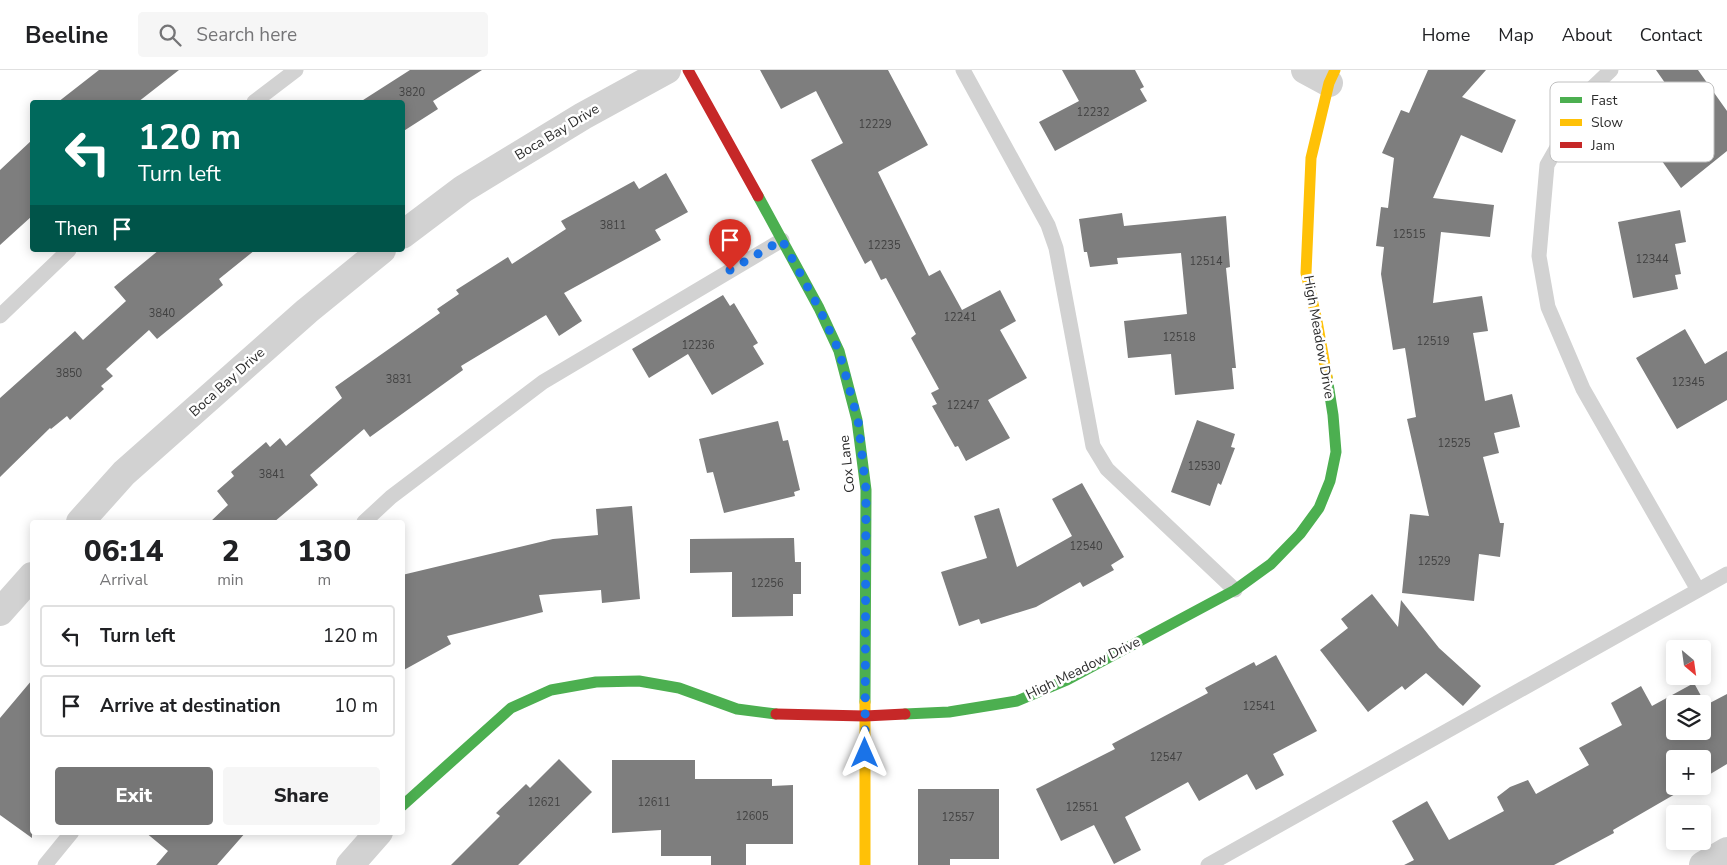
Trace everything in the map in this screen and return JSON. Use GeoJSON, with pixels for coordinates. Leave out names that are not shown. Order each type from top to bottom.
{"type":"FeatureCollection","features":[{"type":"Feature","properties":{"kind":"street","name":"Boca Bay Drive"},"geometry":{"type":"LineString","coordinates":[[405,233],[463,189],[583,116],[667,70]]}},
{"type":"Feature","properties":{"kind":"street","name":"Cox Lane"},"geometry":{"type":"LineString","coordinates":[[688,70],[819,308],[839,351],[858,420],[866,490],[865,865]]}},
{"type":"Feature","properties":{"kind":"street"},"geometry":{"type":"LineString","coordinates":[[1305,70],[1332,77]]}},
{"type":"Feature","properties":{"kind":"street","name":"High Meadow Drive"},"geometry":{"type":"LineString","coordinates":[[405,803],[511,708],[551,690],[596,682],[639,681],[679,688],[737,709],[780,715],[865,716],[949,712],[1017,701],[1067,680],[1235,590],[1272,564],[1305,528],[1319,508],[1330,482],[1336,452],[1333,415],[1317,321],[1306,273],[1311,158],[1332,77]]}},
{"type":"Feature","properties":{"kind":"street","name":"Boca Bay Drive"},"geometry":{"type":"LineString","coordinates":[[82,520],[124,472],[307,311],[380,252]]}},
{"type":"Feature","properties":{"kind":"street"},"geometry":{"type":"LineString","coordinates":[[0,612],[30,578]]}},
{"type":"Feature","properties":{"kind":"street"},"geometry":{"type":"LineString","coordinates":[[350,865],[376,835]]}},
{"type":"Feature","properties":{"kind":"street"},"geometry":{"type":"LineString","coordinates":[[1703,865],[1727,852]]}},
{"type":"Feature","properties":{"kind":"lane"},"geometry":{"type":"LineString","coordinates":[[257,100],[296,70]]}},
{"type":"Feature","properties":{"kind":"lane"},"geometry":{"type":"LineString","coordinates":[[963,70],[1048,225],[1056,248],[1093,446],[1107,469],[1235,590]]}},
{"type":"Feature","properties":{"kind":"lane"},"geometry":{"type":"LineString","coordinates":[[1598,82],[1611,70]]}},
{"type":"Feature","properties":{"kind":"lane"},"geometry":{"type":"LineString","coordinates":[[1550,160],[1547,165],[1539,256],[1548,307],[1583,389],[1698,590]]}},
{"type":"Feature","properties":{"kind":"lane"},"geometry":{"type":"LineString","coordinates":[[366,520],[391,497],[542,382],[782,240]]}},
{"type":"Feature","properties":{"kind":"lane"},"geometry":{"type":"LineString","coordinates":[[0,316],[67,252]]}},
{"type":"Feature","properties":{"kind":"lane"},"geometry":{"type":"LineString","coordinates":[[1208,865],[1727,574]]}},
{"type":"Feature","properties":{"kind":"lane"},"geometry":{"type":"LineString","coordinates":[[45,865],[70,835]]}},
{"type":"Feature","properties":{"kind":"building"},"geometry":{"type":"Polygon","coordinates":[[[99,70],[179,70],[141,100],[61,100],[99,70]]]}},
{"type":"Feature","properties":{"kind":"building"},"geometry":{"type":"Polygon","coordinates":[[[410,70],[482,70],[433,101],[438,109],[405,130],[405,100],[363,100],[410,70]]]}},
{"type":"Feature","properties":{"kind":"building"},"geometry":{"type":"Polygon","coordinates":[[[760,70],[888,70],[928,145],[878,172],[929,276],[940,270],[962,310],[1000,290],[1016,321],[1000,330],[1027,378],[988,400],[1010,438],[966,461],[958,446],[955,447],[932,406],[937,404],[931,393],[939,389],[911,338],[916,334],[886,278],[881,280],[871,260],[865,264],[811,160],[843,143],[816,91],[781,109],[760,70]]]}},
{"type":"Feature","properties":{"kind":"building"},"geometry":{"type":"Polygon","coordinates":[[[1062,70],[1135,70],[1144,87],[1140,89],[1147,101],[1055,151],[1039,122],[1079,101],[1062,70]]]}},
{"type":"Feature","properties":{"kind":"building"},"geometry":{"type":"Polygon","coordinates":[[[1428,70],[1486,70],[1462,97],[1516,120],[1502,153],[1461,135],[1433,198],[1494,205],[1490,237],[1441,232],[1433,303],[1482,296],[1488,331],[1473,333],[1485,401],[1512,394],[1520,427],[1494,433],[1499,453],[1483,457],[1500,523],[1504,523],[1500,557],[1479,554],[1474,601],[1402,593],[1410,514],[1429,516],[1407,419],[1416,417],[1405,348],[1393,350],[1381,274],[1384,247],[1376,246],[1381,207],[1388,208],[1394,158],[1382,153],[1401,110],[1409,113],[1428,70]]]}},
{"type":"Feature","properties":{"kind":"building"},"geometry":{"type":"Polygon","coordinates":[[[1656,70],[1698,70],[1706,82],[1664,82],[1656,70]]]}},
{"type":"Feature","properties":{"kind":"building"},"geometry":{"type":"Polygon","coordinates":[[[1714,93],[1727,111],[1727,151],[1714,161],[1714,93]]]}},
{"type":"Feature","properties":{"kind":"building"},"geometry":{"type":"Polygon","coordinates":[[[30,142],[30,218],[0,245],[0,170],[30,142]]]}},
{"type":"Feature","properties":{"kind":"building"},"geometry":{"type":"Polygon","coordinates":[[[1663,162],[1713,162],[1681,188],[1663,162]]]}},
{"type":"Feature","properties":{"kind":"building"},"geometry":{"type":"Polygon","coordinates":[[[666,173],[688,212],[655,230],[661,240],[564,293],[582,321],[559,336],[546,315],[461,366],[463,370],[370,437],[364,429],[310,475],[318,485],[276,520],[212,520],[228,505],[217,491],[234,476],[231,472],[266,442],[270,447],[280,438],[286,446],[342,398],[335,387],[440,313],[437,309],[459,294],[456,290],[508,257],[512,264],[566,229],[561,221],[634,181],[639,189],[666,173]]]}},
{"type":"Feature","properties":{"kind":"building"},"geometry":{"type":"Polygon","coordinates":[[[1680,210],[1686,242],[1675,244],[1681,274],[1675,275],[1678,289],[1633,298],[1618,222],[1680,210]]]}},
{"type":"Feature","properties":{"kind":"building"},"geometry":{"type":"Polygon","coordinates":[[[1122,213],[1124,226],[1226,216],[1230,267],[1226,268],[1236,368],[1232,368],[1234,389],[1175,395],[1171,354],[1128,358],[1124,321],[1187,314],[1181,253],[1117,258],[1118,264],[1090,267],[1087,252],[1084,252],[1079,219],[1122,213]]]}},
{"type":"Feature","properties":{"kind":"building"},"geometry":{"type":"Polygon","coordinates":[[[157,252],[253,252],[219,279],[223,285],[157,339],[149,330],[106,369],[113,376],[101,386],[104,389],[70,420],[67,416],[50,428],[0,477],[0,398],[75,331],[83,340],[126,301],[114,287],[157,252]]]}},
{"type":"Feature","properties":{"kind":"building"},"geometry":{"type":"Polygon","coordinates":[[[723,295],[730,306],[734,303],[758,343],[753,346],[764,364],[712,395],[688,354],[649,378],[632,349],[723,295]]]}},
{"type":"Feature","properties":{"kind":"building"},"geometry":{"type":"Polygon","coordinates":[[[1685,329],[1705,364],[1727,351],[1727,400],[1677,429],[1636,358],[1685,329]]]}},
{"type":"Feature","properties":{"kind":"building"},"geometry":{"type":"Polygon","coordinates":[[[1197,420],[1235,434],[1231,447],[1235,448],[1221,485],[1218,483],[1210,506],[1171,492],[1197,420]]]}},
{"type":"Feature","properties":{"kind":"building"},"geometry":{"type":"Polygon","coordinates":[[[778,421],[783,441],[788,440],[800,490],[794,492],[795,496],[724,513],[713,472],[707,473],[699,439],[778,421]]]}},
{"type":"Feature","properties":{"kind":"building"},"geometry":{"type":"Polygon","coordinates":[[[1082,483],[1124,557],[1111,565],[1114,570],[1083,587],[1080,582],[1036,607],[981,624],[979,619],[959,626],[941,572],[987,558],[974,516],[999,508],[1017,567],[1072,536],[1052,499],[1082,483]]]}},
{"type":"Feature","properties":{"kind":"building"},"geometry":{"type":"Polygon","coordinates":[[[632,506],[640,599],[602,603],[601,590],[539,595],[543,612],[447,636],[451,644],[405,669],[405,574],[553,539],[598,535],[596,509],[632,506]]]}},
{"type":"Feature","properties":{"kind":"building"},"geometry":{"type":"Polygon","coordinates":[[[794,538],[795,562],[801,562],[801,594],[793,594],[793,616],[732,617],[732,572],[690,573],[690,539],[794,538]]]}},
{"type":"Feature","properties":{"kind":"building"},"geometry":{"type":"Polygon","coordinates":[[[1372,594],[1398,627],[1401,600],[1439,648],[1481,686],[1463,706],[1426,673],[1405,690],[1402,686],[1368,712],[1320,650],[1348,628],[1341,619],[1372,594]]]}},
{"type":"Feature","properties":{"kind":"building"},"geometry":{"type":"Polygon","coordinates":[[[1276,655],[1317,731],[1273,754],[1284,775],[1256,790],[1247,774],[1199,801],[1188,782],[1125,817],[1141,850],[1114,864],[1094,825],[1061,841],[1036,789],[1115,749],[1112,744],[1208,693],[1205,688],[1254,662],[1256,666],[1276,655]]]}},
{"type":"Feature","properties":{"kind":"building"},"geometry":{"type":"Polygon","coordinates":[[[30,682],[30,835],[32,835],[32,838],[0,815],[0,718],[30,682]]]}},
{"type":"Feature","properties":{"kind":"building"},"geometry":{"type":"Polygon","coordinates":[[[1690,685],[1695,685],[1701,695],[1672,695],[1690,685]]]}},
{"type":"Feature","properties":{"kind":"building"},"geometry":{"type":"Polygon","coordinates":[[[1641,686],[1652,706],[1666,698],[1666,740],[1711,740],[1711,702],[1727,694],[1727,764],[1711,774],[1711,750],[1666,750],[1666,795],[1673,795],[1613,830],[1614,833],[1554,865],[1404,865],[1414,860],[1392,821],[1427,801],[1449,840],[1504,811],[1497,797],[1510,787],[1528,780],[1536,794],[1589,765],[1579,748],[1622,725],[1611,703],[1641,686]]]}},
{"type":"Feature","properties":{"kind":"building"},"geometry":{"type":"Polygon","coordinates":[[[559,759],[592,792],[518,865],[451,865],[500,816],[496,813],[526,784],[530,788],[559,759]]]}},
{"type":"Feature","properties":{"kind":"building"},"geometry":{"type":"Polygon","coordinates":[[[612,760],[695,760],[695,779],[772,779],[772,786],[793,785],[793,844],[746,844],[746,865],[711,865],[711,856],[661,856],[661,830],[612,833],[612,760]]]}},
{"type":"Feature","properties":{"kind":"building"},"geometry":{"type":"Polygon","coordinates":[[[918,789],[999,789],[999,859],[950,859],[950,865],[918,865],[918,789]]]}},
{"type":"Feature","properties":{"kind":"building"},"geometry":{"type":"Polygon","coordinates":[[[149,835],[243,835],[217,865],[156,865],[168,851],[149,835]]]}},
{"type":"Feature","properties":{"kind":"traffic: fast"},"geometry":{"type":"LineString","coordinates":[[758,196],[819,308],[839,351],[857,420],[866,490],[865,702]]}},
{"type":"Feature","properties":{"kind":"traffic: fast"},"geometry":{"type":"LineString","coordinates":[[905,714],[949,712],[1017,701],[1067,680],[1235,590],[1271,564],[1300,534],[1319,508],[1330,481],[1336,452],[1327,377]]}},
{"type":"Feature","properties":{"kind":"traffic: fast"},"geometry":{"type":"LineString","coordinates":[[405,803],[511,708],[551,690],[596,682],[639,681],[679,688],[737,709],[776,714]]}},
{"type":"Feature","properties":{"kind":"traffic: slow"},"geometry":{"type":"LineString","coordinates":[[1327,377],[1306,273],[1311,158],[1329,83],[1335,70]]}},
{"type":"Feature","properties":{"kind":"traffic: slow"},"geometry":{"type":"LineString","coordinates":[[865,702],[865,865]]}},
{"type":"Feature","properties":{"kind":"traffic: jam"},"geometry":{"type":"LineString","coordinates":[[688,70],[758,196]]}},
{"type":"Feature","properties":{"kind":"traffic: jam"},"geometry":{"type":"LineString","coordinates":[[776,714],[865,716],[905,714]]}},
{"type":"Feature","properties":{"kind":"route"},"geometry":{"type":"LineString","coordinates":[[730,270],[782,240],[819,308],[839,351],[858,420],[866,490],[865,753]]}}]}
